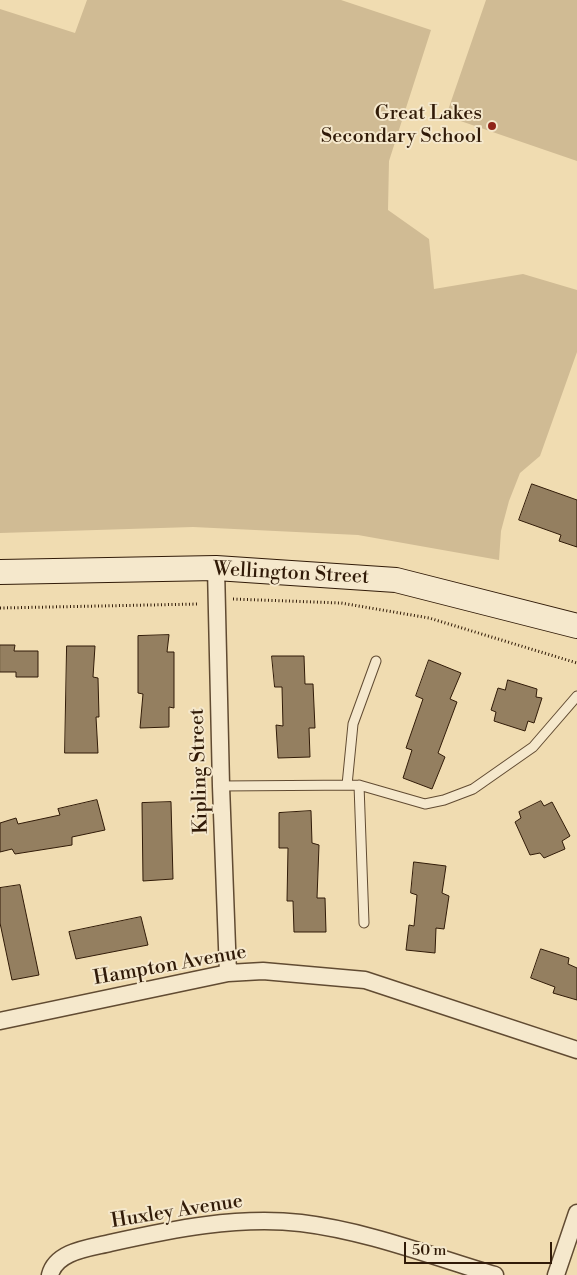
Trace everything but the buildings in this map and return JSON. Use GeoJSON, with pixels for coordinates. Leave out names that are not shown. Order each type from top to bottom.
{"type":"FeatureCollection","features":[{"type":"Feature","properties":{"kind":"main road","name":"Wellington Street"},"geometry":{"type":"LineString","coordinates":[[0,572],[216,568],[396,580],[577,626]]}},
{"type":"Feature","properties":{"kind":"street","name":"Kipling Street"},"geometry":{"type":"LineString","coordinates":[[216,568],[228,973]]}},
{"type":"Feature","properties":{"kind":"street","name":"Hampton Avenue"},"geometry":{"type":"LineString","coordinates":[[0,1021],[228,973],[263,972],[366,980],[577,1050]]}},
{"type":"Feature","properties":{"kind":"street"},"geometry":{"type":"LineString","coordinates":[[556,1275],[577,1213]]}},
{"type":"Feature","properties":{"kind":"street","name":"Huxley Avenue"},"geometry":{"type":"LineString","coordinates":[[50,1275],[62,1258],[88,1249],[154,1233],[230,1222],[266,1221],[301,1224],[374,1238],[495,1275]]}},
{"type":"Feature","properties":{"kind":"lane"},"geometry":{"type":"LineString","coordinates":[[347,785],[353,724],[376,661]]}},
{"type":"Feature","properties":{"kind":"lane"},"geometry":{"type":"LineString","coordinates":[[221,786],[359,784],[425,804],[444,800],[473,789],[533,747],[577,696]]}},
{"type":"Feature","properties":{"kind":"lane"},"geometry":{"type":"LineString","coordinates":[[359,784],[364,923]]}},
{"type":"Feature","properties":{"kind":"path"},"geometry":{"type":"LineString","coordinates":[[0,608],[201,604],[241,598],[341,603],[429,618],[577,664]]}},
{"type":"Feature","properties":{"kind":"shaded area"},"geometry":{"type":"Polygon","coordinates":[[[87,0],[341,0],[431,30],[389,161],[388,210],[429,239],[434,289],[523,274],[577,290],[577,352],[540,456],[520,473],[509,501],[501,531],[499,560],[358,535],[193,527],[0,533],[0,9],[75,33],[87,0]]]}},
{"type":"Feature","properties":{"kind":"shaded area"},"geometry":{"type":"Polygon","coordinates":[[[486,0],[577,0],[577,161],[446,116],[486,0]]]}},
{"type":"Feature","properties":{"kind":"place","name":"Great Lakes Secondary School"},"geometry":{"type":"Point","coordinates":[492,126]}}]}
